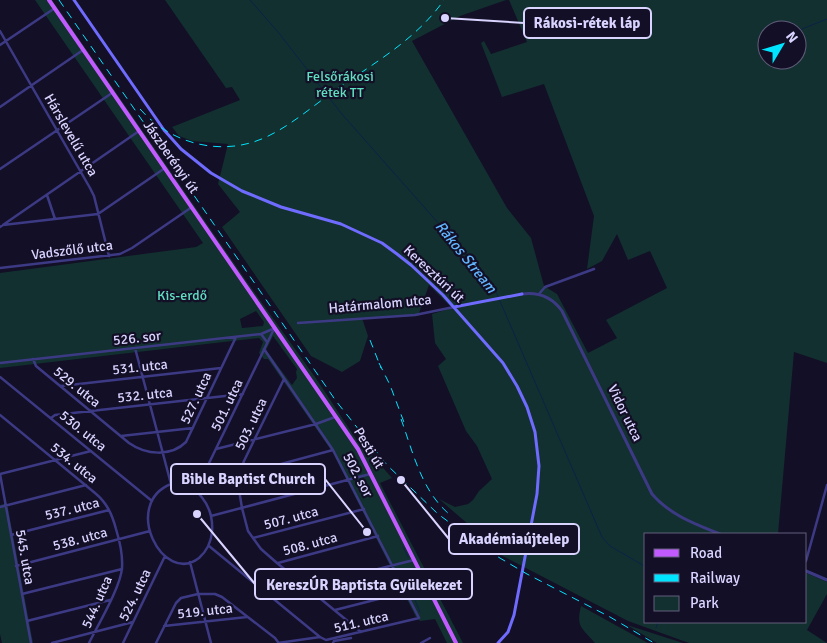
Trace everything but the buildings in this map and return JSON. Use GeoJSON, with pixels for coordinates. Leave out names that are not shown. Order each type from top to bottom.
{"type":"FeatureCollection","features":[{"type":"Feature","properties":{"kind":"main road","name":"Jászberényi út"},"geometry":{"type":"LineString","coordinates":[[49,0],[275,328]]}},
{"type":"Feature","properties":{"kind":"main road","name":"Keresztúri út"},"geometry":{"type":"LineString","coordinates":[[74,0],[168,136],[189,155],[225,182],[256,198],[336,222],[382,243],[411,265],[454,307],[510,373],[522,395],[535,432],[539,466],[526,555],[512,624],[508,632],[498,643]]}},
{"type":"Feature","properties":{"kind":"main road","name":"Határmalom utca"},"geometry":{"type":"LineString","coordinates":[[454,307],[522,294]]}},
{"type":"Feature","properties":{"kind":"main road"},"geometry":{"type":"LineString","coordinates":[[461,306],[458,310],[461,315]]}},
{"type":"Feature","properties":{"kind":"main road","name":"Pesti út"},"geometry":{"type":"LineString","coordinates":[[275,328],[360,452],[456,643]]}},
{"type":"Feature","properties":{"kind":"street"},"geometry":{"type":"LineString","coordinates":[[0,45],[54,8]]}},
{"type":"Feature","properties":{"kind":"street","name":"Hárslevelű utca"},"geometry":{"type":"LineString","coordinates":[[0,31],[94,196],[109,256]]}},
{"type":"Feature","properties":{"kind":"street"},"geometry":{"type":"LineString","coordinates":[[0,107],[83,50]]}},
{"type":"Feature","properties":{"kind":"street"},"geometry":{"type":"LineString","coordinates":[[0,169],[113,92]]}},
{"type":"Feature","properties":{"kind":"street"},"geometry":{"type":"LineString","coordinates":[[1,226],[139,131]]}},
{"type":"Feature","properties":{"kind":"street"},"geometry":{"type":"LineString","coordinates":[[1,226],[98,214],[164,168]]}},
{"type":"Feature","properties":{"kind":"street"},"geometry":{"type":"LineString","coordinates":[[47,195],[55,219]]}},
{"type":"Feature","properties":{"kind":"street","name":"Vadszőlő utca"},"geometry":{"type":"LineString","coordinates":[[0,268],[120,254],[132,248],[192,207]]}},
{"type":"Feature","properties":{"kind":"street"},"geometry":{"type":"LineString","coordinates":[[522,294],[539,294],[545,287],[594,269]]}},
{"type":"Feature","properties":{"kind":"street","name":"Vidor utca"},"geometry":{"type":"LineString","coordinates":[[539,294],[555,302],[564,314],[652,494],[665,508],[676,515],[718,533]]}},
{"type":"Feature","properties":{"kind":"street","name":"Határmalom utca"},"geometry":{"type":"LineString","coordinates":[[298,323],[415,315],[454,307]]}},
{"type":"Feature","properties":{"kind":"street","name":"526. sor"},"geometry":{"type":"LineString","coordinates":[[0,363],[261,334],[275,328]]}},
{"type":"Feature","properties":{"kind":"street","name":"501. utca"},"geometry":{"type":"LineString","coordinates":[[196,490],[275,328]]}},
{"type":"Feature","properties":{"kind":"street"},"geometry":{"type":"LineString","coordinates":[[261,334],[268,342]]}},
{"type":"Feature","properties":{"kind":"street","name":"527. utca"},"geometry":{"type":"LineString","coordinates":[[162,452],[179,449],[186,442],[236,337]]}},
{"type":"Feature","properties":{"kind":"street"},"geometry":{"type":"LineString","coordinates":[[136,348],[171,484]]}},
{"type":"Feature","properties":{"kind":"street","name":"502. sor"},"geometry":{"type":"LineString","coordinates":[[264,350],[333,450],[419,618]]}},
{"type":"Feature","properties":{"kind":"street","name":"529. utca"},"geometry":{"type":"LineString","coordinates":[[33,359],[36,366],[138,449],[149,453],[162,452]]}},
{"type":"Feature","properties":{"kind":"street","name":"531. utca"},"geometry":{"type":"LineString","coordinates":[[60,386],[221,368]]}},
{"type":"Feature","properties":{"kind":"street","name":"530. utca"},"geometry":{"type":"LineString","coordinates":[[0,377],[152,500]]}},
{"type":"Feature","properties":{"kind":"street","name":"503. utca"},"geometry":{"type":"LineString","coordinates":[[253,538],[248,531],[238,490],[239,475],[284,379]]}},
{"type":"Feature","properties":{"kind":"street","name":"532. utca"},"geometry":{"type":"LineString","coordinates":[[51,418],[55,415],[243,394]]}},
{"type":"Feature","properties":{"kind":"street","name":"534. utca"},"geometry":{"type":"LineString","coordinates":[[0,415],[104,501],[119,539]]}},
{"type":"Feature","properties":{"kind":"street"},"geometry":{"type":"LineString","coordinates":[[216,449],[316,424],[336,416]]}},
{"type":"Feature","properties":{"kind":"street"},"geometry":{"type":"LineString","coordinates":[[120,436],[193,428]]}},
{"type":"Feature","properties":{"kind":"street"},"geometry":{"type":"LineString","coordinates":[[239,475],[333,450]]}},
{"type":"Feature","properties":{"kind":"street"},"geometry":{"type":"LineString","coordinates":[[0,474],[92,451]]}},
{"type":"Feature","properties":{"kind":"street"},"geometry":{"type":"LineString","coordinates":[[211,516],[371,473]]}},
{"type":"Feature","properties":{"kind":"street","name":"545. utca"},"geometry":{"type":"LineString","coordinates":[[0,474],[31,643]]}},
{"type":"Feature","properties":{"kind":"street"},"geometry":{"type":"LineString","coordinates":[[171,484],[184,484],[196,490],[208,506],[211,516],[212,534],[209,546],[201,556],[190,562],[178,562],[165,556],[154,542],[150,531],[148,514],[152,500],[158,492],[171,484]]}},
{"type":"Feature","properties":{"kind":"street"},"geometry":{"type":"LineString","coordinates":[[0,507],[86,485]]}},
{"type":"Feature","properties":{"kind":"street"},"geometry":{"type":"LineString","coordinates":[[807,557],[827,486]]}},
{"type":"Feature","properties":{"kind":"street","name":"507. utca"},"geometry":{"type":"LineString","coordinates":[[253,538],[364,508]]}},
{"type":"Feature","properties":{"kind":"street","name":"537. utca"},"geometry":{"type":"LineString","coordinates":[[11,535],[109,510]]}},
{"type":"Feature","properties":{"kind":"street","name":"538. utca"},"geometry":{"type":"LineString","coordinates":[[16,566],[150,531]]}},
{"type":"Feature","properties":{"kind":"street","name":"508. utca"},"geometry":{"type":"LineString","coordinates":[[277,563],[378,536]]}},
{"type":"Feature","properties":{"kind":"street"},"geometry":{"type":"LineString","coordinates":[[253,538],[261,549],[361,633]]}},
{"type":"Feature","properties":{"kind":"street","name":"544. utca"},"geometry":{"type":"LineString","coordinates":[[89,643],[110,600],[122,569],[119,539]]}},
{"type":"Feature","properties":{"kind":"street"},"geometry":{"type":"LineString","coordinates":[[209,546],[320,637]]}},
{"type":"Feature","properties":{"kind":"street","name":"524. utca"},"geometry":{"type":"LineString","coordinates":[[123,643],[165,556]]}},
{"type":"Feature","properties":{"kind":"street"},"geometry":{"type":"LineString","coordinates":[[270,596],[414,560]]}},
{"type":"Feature","properties":{"kind":"street"},"geometry":{"type":"LineString","coordinates":[[190,562],[211,643]]}},
{"type":"Feature","properties":{"kind":"street"},"geometry":{"type":"LineString","coordinates":[[22,594],[122,569]]}},
{"type":"Feature","properties":{"kind":"street"},"geometry":{"type":"LineString","coordinates":[[807,571],[827,580]]}},
{"type":"Feature","properties":{"kind":"street"},"geometry":{"type":"LineString","coordinates":[[335,610],[406,592]]}},
{"type":"Feature","properties":{"kind":"street"},"geometry":{"type":"LineString","coordinates":[[156,643],[176,602],[186,596],[198,594],[220,596],[275,638],[278,643]]}},
{"type":"Feature","properties":{"kind":"street"},"geometry":{"type":"LineString","coordinates":[[27,621],[110,600]]}},
{"type":"Feature","properties":{"kind":"street","name":"519. utca"},"geometry":{"type":"LineString","coordinates":[[164,626],[248,617]]}},
{"type":"Feature","properties":{"kind":"street","name":"511. utca"},"geometry":{"type":"LineString","coordinates":[[278,643],[320,637],[326,640],[419,618]]}},
{"type":"Feature","properties":{"kind":"street"},"geometry":{"type":"LineString","coordinates":[[52,643],[133,622]]}},
{"type":"Feature","properties":{"kind":"street","name":"511. utca"},"geometry":{"type":"LineString","coordinates":[[333,643],[334,641],[351,638]]}},
{"type":"Feature","properties":{"kind":"street"},"geometry":{"type":"LineString","coordinates":[[420,643],[430,638]]}},
{"type":"Feature","properties":{"kind":"green space","name":"Kis-erdő"},"geometry":{"type":"Polygon","coordinates":[[[35,0],[52,0],[315,377],[358,442],[362,444],[392,478],[380,483],[463,643],[447,643],[435,619],[420,621],[416,617],[333,453],[268,359],[264,359],[259,353],[263,342],[259,338],[0,368],[0,273],[196,247],[203,243],[35,0]],[[256,311],[240,319],[242,328],[263,326],[264,322],[256,311]],[[273,336],[266,350],[292,385],[297,378],[297,369],[273,336]]]}},
{"type":"Feature","properties":{"kind":"green space","name":"Felsőrákosi rétek TT"},"geometry":{"type":"Polygon","coordinates":[[[165,0],[506,0],[460,16],[412,41],[507,208],[531,238],[544,286],[557,294],[588,353],[617,338],[606,320],[667,288],[650,251],[628,260],[617,234],[602,261],[587,269],[594,216],[544,84],[502,97],[481,43],[484,41],[491,54],[527,42],[509,0],[827,0],[827,363],[794,352],[778,533],[644,533],[644,623],[807,623],[807,573],[827,582],[827,594],[807,630],[827,643],[689,643],[628,621],[501,555],[439,499],[455,507],[468,504],[492,479],[477,446],[466,431],[438,366],[446,359],[435,343],[432,314],[452,308],[429,285],[418,316],[362,318],[368,336],[360,361],[342,372],[311,356],[222,227],[240,212],[218,184],[228,144],[192,141],[179,136],[172,127],[240,100],[232,87],[226,88],[165,0]]]}},
{"type":"Feature","properties":{"kind":"green space"},"geometry":{"type":"Polygon","coordinates":[[[7,503],[33,643],[2,643],[0,634],[0,505],[7,503]]]}},
{"type":"Feature","properties":{"kind":"green space"},"geometry":{"type":"Polygon","coordinates":[[[581,606],[648,643],[595,643],[581,626],[579,618],[581,606]]]}},
{"type":"Feature","properties":{"kind":"green space"},"geometry":{"type":"Polygon","coordinates":[[[627,625],[683,643],[657,643],[627,625]]]}},
{"type":"Feature","properties":{"kind":"waterway","name":"Rákos Stream"},"geometry":{"type":"LineString","coordinates":[[250,0],[278,32],[341,113],[493,285],[602,537],[610,546],[644,566]]}},
{"type":"Feature","properties":{"kind":"waterway"},"geometry":{"type":"LineString","coordinates":[[807,27],[827,19]]}},
{"type":"Feature","properties":{"kind":"waterway"},"geometry":{"type":"LineString","coordinates":[[403,547],[408,557]]}},
{"type":"Feature","properties":{"kind":"waterway"},"geometry":{"type":"LineString","coordinates":[[413,570],[419,583],[415,600],[420,612]]}},
{"type":"Feature","properties":{"kind":"waterway","name":"Rákos Stream"},"geometry":{"type":"LineString","coordinates":[[656,628],[658,623]]}},
{"type":"Feature","properties":{"kind":"railway"},"geometry":{"type":"LineString","coordinates":[[59,0],[336,401],[387,465],[438,514],[488,551],[654,643]]}},
{"type":"Feature","properties":{"kind":"railway"},"geometry":{"type":"LineString","coordinates":[[140,109],[152,121],[182,139],[214,146],[248,144],[275,133],[384,57],[410,37],[444,0]]}},
{"type":"Feature","properties":{"kind":"railway"},"geometry":{"type":"LineString","coordinates":[[370,340],[381,368]]}},
{"type":"Feature","properties":{"kind":"railway"},"geometry":{"type":"LineString","coordinates":[[379,363],[390,385],[405,425]]}},
{"type":"Feature","properties":{"kind":"railway"},"geometry":{"type":"LineString","coordinates":[[401,419],[419,470],[431,494],[449,514]]}},
{"type":"Feature","properties":{"kind":"place","name":"Rákosi-rétek láp"},"geometry":{"type":"Point","coordinates":[445,18]}},
{"type":"Feature","properties":{"kind":"place","name":"Akadémiaújtelep"},"geometry":{"type":"Point","coordinates":[401,480]}},
{"type":"Feature","properties":{"kind":"place","name":"KereszÚR Baptista Gyülekezet"},"geometry":{"type":"Point","coordinates":[197,514]}},
{"type":"Feature","properties":{"kind":"place","name":"Bible Baptist Church"},"geometry":{"type":"Point","coordinates":[367,532]}}]}
